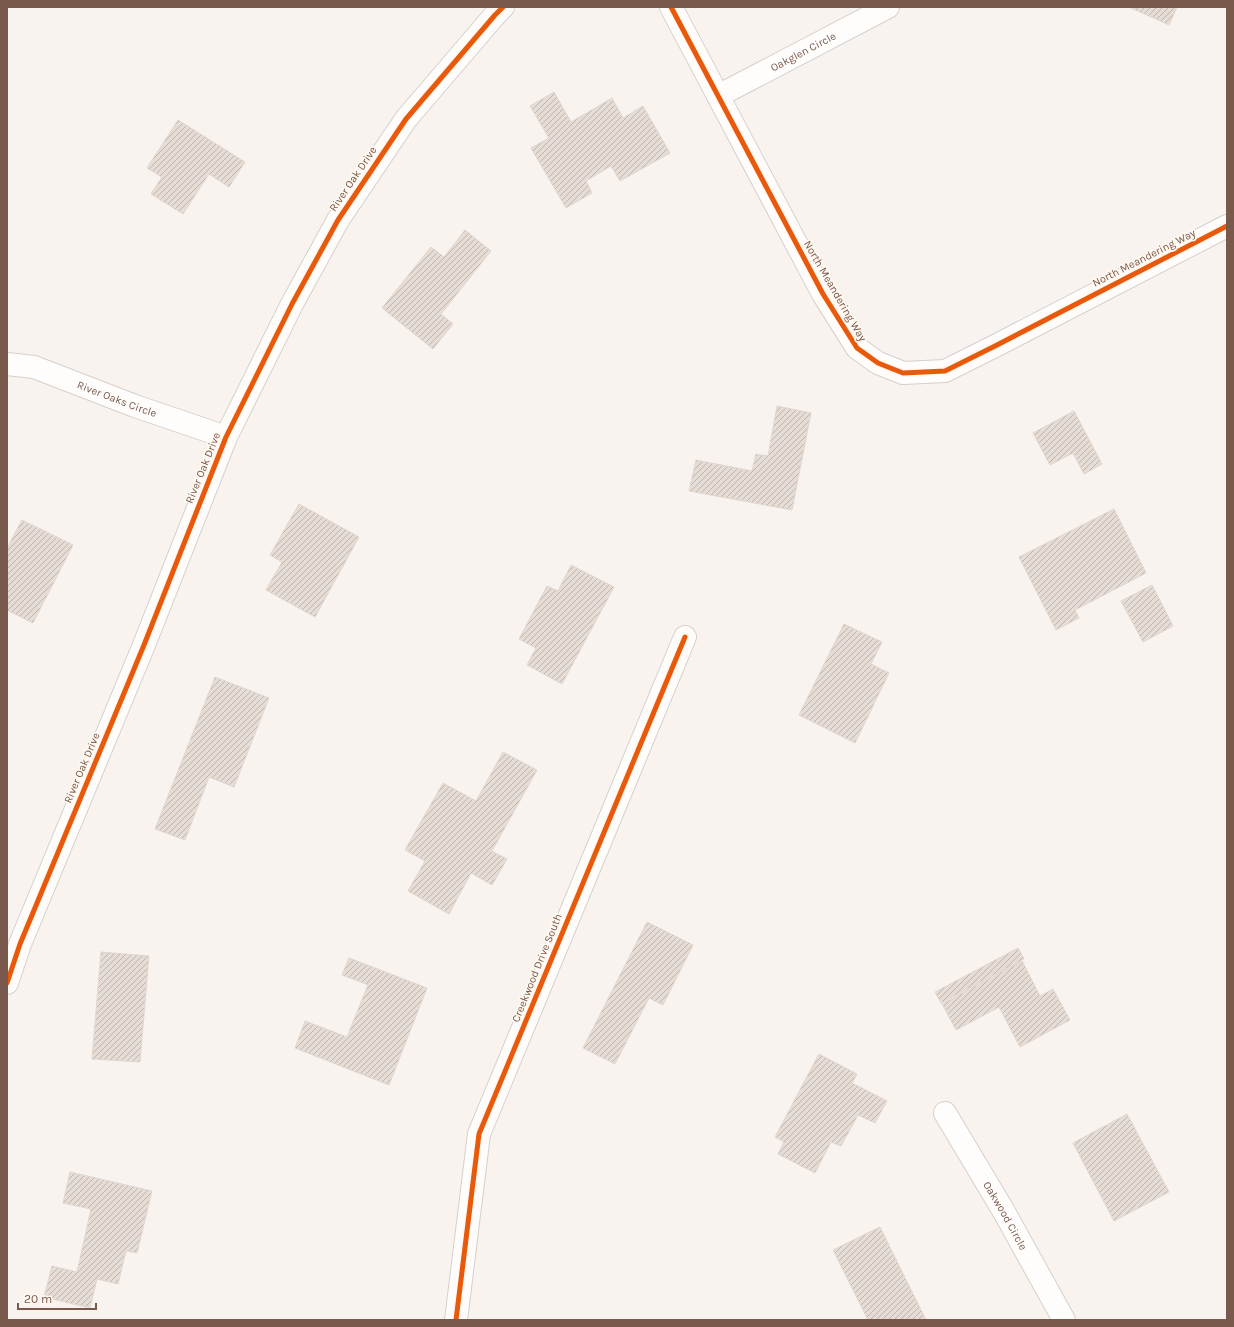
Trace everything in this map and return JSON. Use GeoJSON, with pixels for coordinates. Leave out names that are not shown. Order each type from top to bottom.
{"type":"FeatureCollection","features":[{"type":"Feature","properties":{"kind":"street","name":"River Oak Drive"},"geometry":{"type":"LineString","coordinates":[[7,983],[20,944],[144,645],[226,437],[292,304],[338,220],[406,118],[503,7]]}},
{"type":"Feature","properties":{"kind":"street","name":"North Meandering Way"},"geometry":{"type":"LineString","coordinates":[[671,7],[823,294],[857,348],[878,364],[903,373],[945,371],[1227,226]]}},
{"type":"Feature","properties":{"kind":"street","name":"Oakglen Circle"},"geometry":{"type":"LineString","coordinates":[[718,96],[888,7]]}},
{"type":"Feature","properties":{"kind":"street","name":"River Oaks Circle"},"geometry":{"type":"LineString","coordinates":[[7,364],[34,367],[135,406],[226,437]]}},
{"type":"Feature","properties":{"kind":"street","name":"Creekwood Drive South"},"geometry":{"type":"LineString","coordinates":[[456,1320],[479,1134],[685,637]]}},
{"type":"Feature","properties":{"kind":"street","name":"Oakwood Circle"},"geometry":{"type":"LineString","coordinates":[[945,1113],[1003,1210],[1064,1320]]}},
{"type":"Feature","properties":{"kind":"building"},"geometry":{"type":"Polygon","coordinates":[[[1129,7],[1177,7],[1169,25],[1129,7]]]}},
{"type":"Feature","properties":{"kind":"building"},"geometry":{"type":"Polygon","coordinates":[[[554,92],[571,122],[612,98],[623,118],[643,106],[670,153],[620,181],[611,166],[586,181],[592,193],[566,208],[531,148],[549,138],[530,106],[554,92]]]}},
{"type":"Feature","properties":{"kind":"building"},"geometry":{"type":"Polygon","coordinates":[[[178,120],[245,162],[229,187],[209,174],[183,214],[151,194],[162,177],[147,168],[178,120]]]}},
{"type":"Feature","properties":{"kind":"building"},"geometry":{"type":"Polygon","coordinates":[[[465,230],[491,251],[441,314],[453,324],[433,349],[382,308],[431,247],[444,257],[465,230]]]}},
{"type":"Feature","properties":{"kind":"building"},"geometry":{"type":"Polygon","coordinates":[[[777,406],[811,413],[792,510],[689,491],[696,460],[752,471],[756,454],[768,456],[777,406]]]}},
{"type":"Feature","properties":{"kind":"building"},"geometry":{"type":"Polygon","coordinates":[[[1074,411],[1102,464],[1084,474],[1073,453],[1050,465],[1033,433],[1074,411]]]}},
{"type":"Feature","properties":{"kind":"building"},"geometry":{"type":"Polygon","coordinates":[[[299,504],[359,537],[315,617],[266,590],[282,562],[270,555],[299,504]]]}},
{"type":"Feature","properties":{"kind":"building"},"geometry":{"type":"Polygon","coordinates":[[[1114,509],[1146,573],[1075,610],[1079,618],[1056,630],[1019,557],[1114,509]]]}},
{"type":"Feature","properties":{"kind":"building"},"geometry":{"type":"Polygon","coordinates":[[[22,520],[73,545],[33,623],[7,610],[7,548],[22,520]]]}},
{"type":"Feature","properties":{"kind":"building"},"geometry":{"type":"Polygon","coordinates":[[[571,565],[614,587],[562,684],[527,665],[536,648],[519,639],[547,586],[558,591],[571,565]]]}},
{"type":"Feature","properties":{"kind":"building"},"geometry":{"type":"Polygon","coordinates":[[[1152,585],[1173,626],[1143,642],[1121,601],[1152,585]]]}},
{"type":"Feature","properties":{"kind":"building"},"geometry":{"type":"Polygon","coordinates":[[[844,624],[882,642],[871,664],[889,673],[855,743],[799,715],[844,624]]]}},
{"type":"Feature","properties":{"kind":"building"},"geometry":{"type":"Polygon","coordinates":[[[215,677],[269,698],[234,787],[209,777],[185,840],[155,829],[215,677]]]}},
{"type":"Feature","properties":{"kind":"building"},"geometry":{"type":"Polygon","coordinates":[[[503,752],[537,770],[492,851],[507,859],[492,885],[471,873],[449,914],[408,891],[425,861],[405,850],[443,783],[476,801],[503,752]]]}},
{"type":"Feature","properties":{"kind":"building"},"geometry":{"type":"Polygon","coordinates":[[[647,922],[693,945],[663,1005],[649,998],[615,1064],[583,1048],[647,922]]]}},
{"type":"Feature","properties":{"kind":"building"},"geometry":{"type":"Polygon","coordinates":[[[1018,948],[1024,959],[941,1003],[935,992],[1018,948]]]}},
{"type":"Feature","properties":{"kind":"building"},"geometry":{"type":"Polygon","coordinates":[[[101,952],[149,956],[140,1062],[92,1059],[101,952]]]}},
{"type":"Feature","properties":{"kind":"building"},"geometry":{"type":"Polygon","coordinates":[[[349,958],[427,988],[389,1085],[295,1048],[305,1021],[347,1037],[368,985],[342,975],[349,958]]]}},
{"type":"Feature","properties":{"kind":"building"},"geometry":{"type":"Polygon","coordinates":[[[1022,961],[1040,996],[1053,989],[1070,1020],[1020,1047],[999,1007],[956,1030],[942,1004],[1022,961]]]}},
{"type":"Feature","properties":{"kind":"building"},"geometry":{"type":"Polygon","coordinates":[[[819,1054],[857,1074],[852,1083],[887,1101],[875,1123],[858,1115],[841,1146],[831,1142],[815,1173],[778,1154],[784,1142],[775,1137],[819,1054]]]}},
{"type":"Feature","properties":{"kind":"building"},"geometry":{"type":"Polygon","coordinates":[[[1127,1114],[1169,1192],[1114,1221],[1073,1143],[1127,1114]]]}},
{"type":"Feature","properties":{"kind":"building"},"geometry":{"type":"Polygon","coordinates":[[[70,1172],[152,1191],[137,1253],[126,1251],[118,1284],[97,1279],[90,1308],[44,1297],[52,1266],[77,1272],[91,1209],[63,1203],[70,1172]]]}},
{"type":"Feature","properties":{"kind":"building"},"geometry":{"type":"Polygon","coordinates":[[[880,1227],[926,1320],[868,1320],[833,1250],[880,1227]]]}},
{"type":"Feature","properties":{"kind":"cycle path"},"geometry":{"type":"LineString","coordinates":[[7,983],[20,944],[144,645],[226,437],[292,304],[338,220],[406,119],[503,7]]}},
{"type":"Feature","properties":{"kind":"cycle path"},"geometry":{"type":"LineString","coordinates":[[671,7],[823,294],[857,348],[878,363],[903,373],[945,371],[1227,226]]}},
{"type":"Feature","properties":{"kind":"cycle path"},"geometry":{"type":"LineString","coordinates":[[456,1320],[479,1134],[685,637]]}}]}
